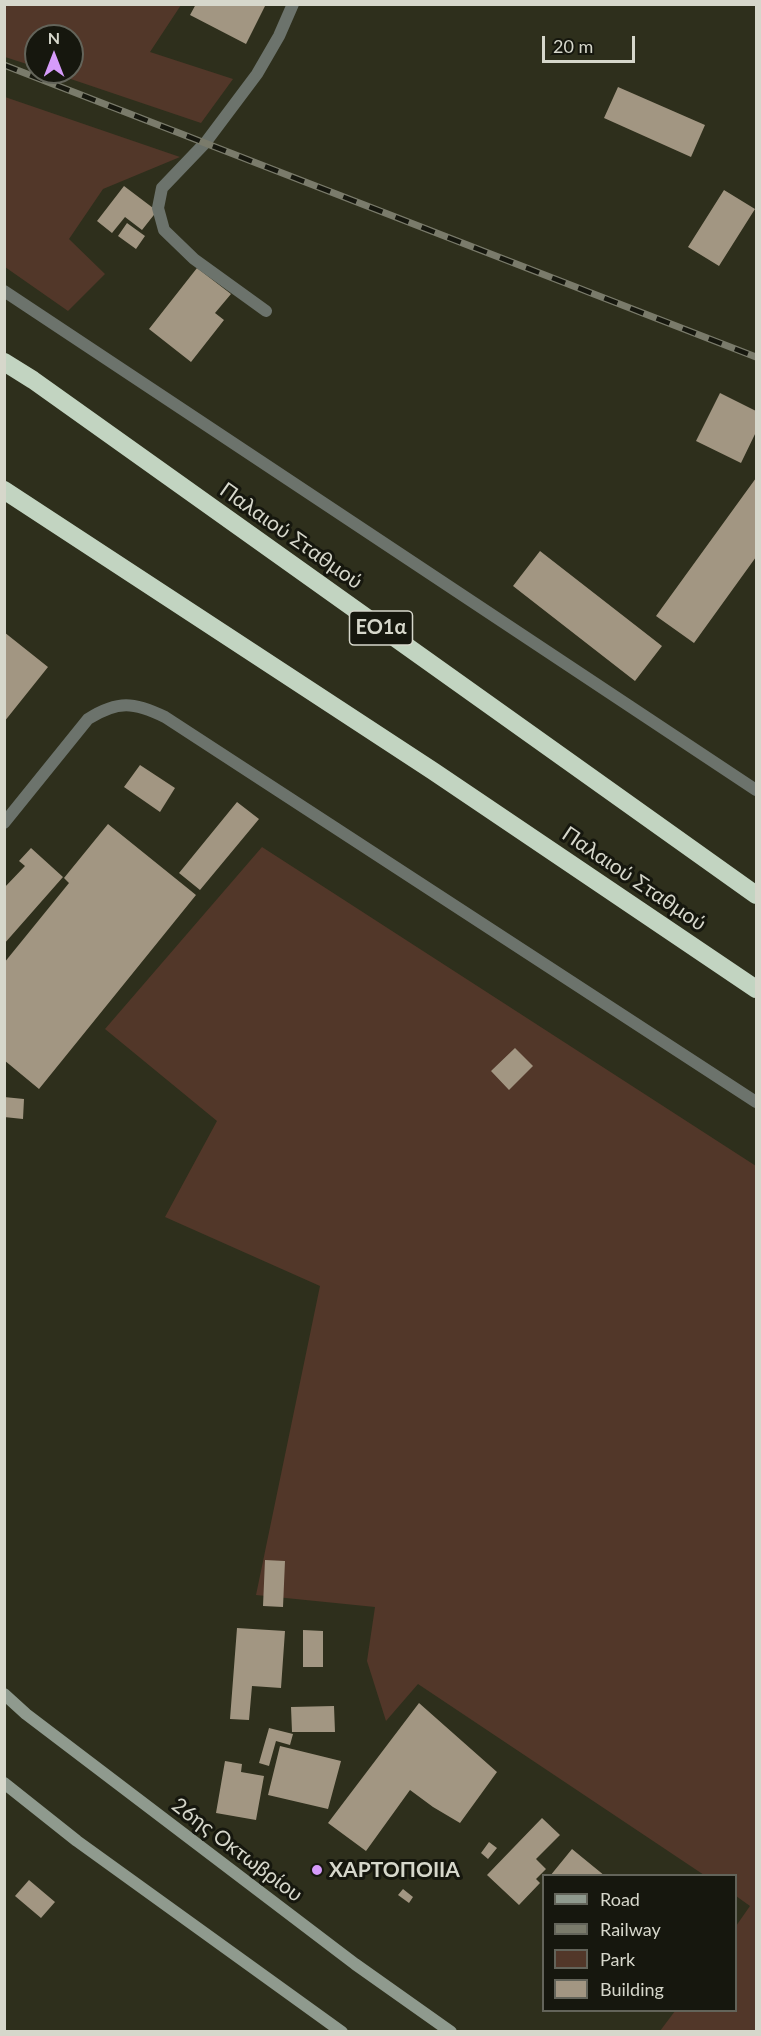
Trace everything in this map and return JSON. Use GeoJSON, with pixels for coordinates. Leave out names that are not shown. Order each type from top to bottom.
{"type":"FeatureCollection","features":[{"type":"Feature","properties":{"kind":"highway","name":"Παλαιού Σταθμού"},"geometry":{"type":"LineString","coordinates":[[4,362],[53,394],[756,895]]}},
{"type":"Feature","properties":{"kind":"highway","name":"Παλαιού Σταθμού"},"geometry":{"type":"LineString","coordinates":[[4,490],[413,758],[756,989]]}},
{"type":"Feature","properties":{"kind":"main road","name":"26ης Οκτωβρίου"},"geometry":{"type":"LineString","coordinates":[[4,1694],[35,1721],[355,1964],[451,2031]]}},
{"type":"Feature","properties":{"kind":"main road"},"geometry":{"type":"LineString","coordinates":[[4,1782],[77,1841],[342,2031]]}},
{"type":"Feature","properties":{"kind":"street"},"geometry":{"type":"LineString","coordinates":[[266,311],[194,259],[164,230],[158,208],[162,188],[206,142],[257,74],[279,36],[293,4]]}},
{"type":"Feature","properties":{"kind":"street"},"geometry":{"type":"LineString","coordinates":[[4,291],[756,790]]}},
{"type":"Feature","properties":{"kind":"street"},"geometry":{"type":"LineString","coordinates":[[4,823],[88,718],[103,709],[121,705],[144,706],[175,723],[756,1102]]}},
{"type":"Feature","properties":{"kind":"green space"},"geometry":{"type":"Polygon","coordinates":[[[5,4],[181,5],[150,52],[233,79],[201,123],[84,83],[84,24],[24,24],[24,63],[5,57],[5,4]]]}},
{"type":"Feature","properties":{"kind":"green space"},"geometry":{"type":"Polygon","coordinates":[[[5,97],[180,157],[103,189],[69,239],[105,274],[68,311],[5,267],[5,97]]]}},
{"type":"Feature","properties":{"kind":"green space"},"geometry":{"type":"Polygon","coordinates":[[[262,847],[756,1166],[756,2031],[660,2031],[674,2012],[737,2012],[737,1925],[750,1906],[737,1897],[737,1874],[703,1874],[418,1684],[386,1721],[367,1661],[375,1607],[256,1595],[320,1286],[165,1217],[217,1121],[105,1029],[262,847]]]}},
{"type":"Feature","properties":{"kind":"building"},"geometry":{"type":"Polygon","coordinates":[[[196,4],[266,4],[246,44],[190,15],[196,4]]]}},
{"type":"Feature","properties":{"kind":"building"},"geometry":{"type":"Polygon","coordinates":[[[618,87],[705,125],[691,157],[604,118],[618,87]]]}},
{"type":"Feature","properties":{"kind":"building"},"geometry":{"type":"Polygon","coordinates":[[[124,186],[157,211],[142,230],[125,217],[112,233],[97,221],[124,186]]]}},
{"type":"Feature","properties":{"kind":"building"},"geometry":{"type":"Polygon","coordinates":[[[724,190],[755,209],[719,266],[688,247],[724,190]]]}},
{"type":"Feature","properties":{"kind":"building"},"geometry":{"type":"Polygon","coordinates":[[[127,223],[145,236],[136,249],[118,236],[127,223]]]}},
{"type":"Feature","properties":{"kind":"building"},"geometry":{"type":"Polygon","coordinates":[[[197,268],[231,294],[215,313],[224,320],[191,362],[149,329],[197,268]]]}},
{"type":"Feature","properties":{"kind":"building"},"geometry":{"type":"Polygon","coordinates":[[[720,393],[756,411],[756,432],[741,463],[696,441],[720,393]]]}},
{"type":"Feature","properties":{"kind":"building"},"geometry":{"type":"Polygon","coordinates":[[[756,478],[756,557],[694,643],[656,616],[756,478]]]}},
{"type":"Feature","properties":{"kind":"building"},"geometry":{"type":"Polygon","coordinates":[[[540,551],[662,646],[635,681],[513,586],[540,551]]]}},
{"type":"Feature","properties":{"kind":"building"},"geometry":{"type":"Polygon","coordinates":[[[4,632],[48,667],[4,722],[4,632]]]}},
{"type":"Feature","properties":{"kind":"building"},"geometry":{"type":"Polygon","coordinates":[[[140,765],[175,788],[160,812],[124,787],[140,765]]]}},
{"type":"Feature","properties":{"kind":"building"},"geometry":{"type":"Polygon","coordinates":[[[237,802],[259,819],[200,890],[179,873],[237,802]]]}},
{"type":"Feature","properties":{"kind":"building"},"geometry":{"type":"Polygon","coordinates":[[[108,824],[196,895],[39,1089],[4,1060],[4,963],[69,883],[64,878],[108,824]]]}},
{"type":"Feature","properties":{"kind":"building"},"geometry":{"type":"Polygon","coordinates":[[[31,848],[63,877],[4,944],[4,888],[25,866],[19,861],[31,848]]]}},
{"type":"Feature","properties":{"kind":"building"},"geometry":{"type":"Polygon","coordinates":[[[515,1048],[533,1066],[509,1090],[491,1071],[515,1048]]]}},
{"type":"Feature","properties":{"kind":"building"},"geometry":{"type":"Polygon","coordinates":[[[4,1097],[24,1099],[23,1119],[4,1117],[4,1097]]]}},
{"type":"Feature","properties":{"kind":"building"},"geometry":{"type":"Polygon","coordinates":[[[265,1560],[285,1561],[283,1607],[263,1606],[265,1560]]]}},
{"type":"Feature","properties":{"kind":"building"},"geometry":{"type":"Polygon","coordinates":[[[237,1628],[285,1631],[281,1688],[252,1686],[249,1720],[230,1719],[237,1628]]]}},
{"type":"Feature","properties":{"kind":"building"},"geometry":{"type":"Polygon","coordinates":[[[303,1630],[323,1631],[323,1667],[303,1667],[303,1630]]]}},
{"type":"Feature","properties":{"kind":"building"},"geometry":{"type":"Polygon","coordinates":[[[419,1703],[497,1772],[460,1823],[410,1790],[366,1851],[328,1823],[419,1703]]]}},
{"type":"Feature","properties":{"kind":"building"},"geometry":{"type":"Polygon","coordinates":[[[334,1706],[335,1732],[292,1732],[291,1707],[334,1706]]]}},
{"type":"Feature","properties":{"kind":"building"},"geometry":{"type":"Polygon","coordinates":[[[269,1728],[293,1734],[290,1745],[276,1741],[269,1766],[259,1763],[269,1728]]]}},
{"type":"Feature","properties":{"kind":"building"},"geometry":{"type":"Polygon","coordinates":[[[280,1746],[341,1761],[328,1809],[268,1795],[280,1746]]]}},
{"type":"Feature","properties":{"kind":"building"},"geometry":{"type":"Polygon","coordinates":[[[225,1761],[242,1764],[241,1772],[264,1776],[256,1820],[216,1813],[225,1761]]]}},
{"type":"Feature","properties":{"kind":"building"},"geometry":{"type":"Polygon","coordinates":[[[542,1818],[560,1835],[536,1859],[546,1869],[536,1879],[540,1883],[519,1905],[487,1875],[542,1818]]]}},
{"type":"Feature","properties":{"kind":"building"},"geometry":{"type":"Polygon","coordinates":[[[489,1842],[497,1848],[488,1859],[481,1853],[489,1842]]]}},
{"type":"Feature","properties":{"kind":"building"},"geometry":{"type":"Polygon","coordinates":[[[572,1849],[603,1874],[552,1874],[572,1849]]]}},
{"type":"Feature","properties":{"kind":"building"},"geometry":{"type":"Polygon","coordinates":[[[29,1880],[55,1902],[41,1918],[15,1896],[29,1880]]]}},
{"type":"Feature","properties":{"kind":"building"},"geometry":{"type":"Polygon","coordinates":[[[403,1889],[413,1897],[409,1903],[398,1895],[403,1889]]]}},
{"type":"Feature","properties":{"kind":"railway"},"geometry":{"type":"LineString","coordinates":[[4,65],[756,357]]}},
{"type":"Feature","properties":{"kind":"place","name":"ΧΑΡΤΟΠΟΙΙΑ"},"geometry":{"type":"Point","coordinates":[317,1870]}}]}
